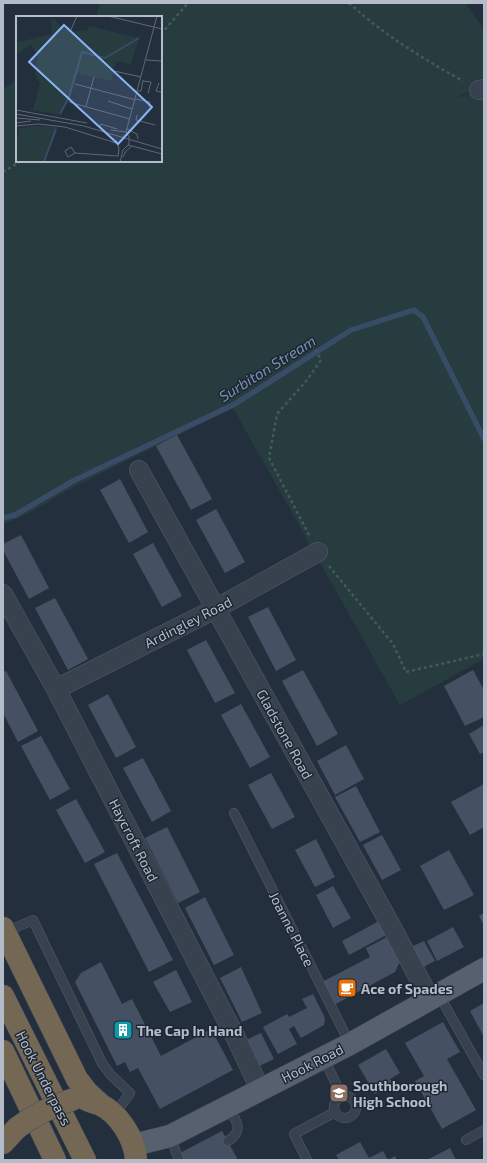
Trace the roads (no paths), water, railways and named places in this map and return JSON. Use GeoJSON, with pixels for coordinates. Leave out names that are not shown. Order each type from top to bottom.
{"type":"FeatureCollection","features":[{"type":"Feature","properties":{"kind":"highway"},"geometry":{"type":"LineString","coordinates":[[4,930],[78,1079],[86,1092],[107,1110],[127,1132],[135,1152]]}},
{"type":"Feature","properties":{"kind":"highway","name":"Hook Underpass"},"geometry":{"type":"LineString","coordinates":[[3,996],[85,1160]]}},
{"type":"Feature","properties":{"kind":"highway","name":"Hook Underpass"},"geometry":{"type":"LineString","coordinates":[[3,1051],[55,1160]]}},
{"type":"Feature","properties":{"kind":"highway"},"geometry":{"type":"LineString","coordinates":[[10,1136],[28,1119],[44,1110],[74,1099],[85,1100],[107,1110]]}},
{"type":"Feature","properties":{"kind":"main road","name":"Hook Road"},"geometry":{"type":"LineString","coordinates":[[135,1152],[170,1136],[228,1105],[350,1044],[484,969]]}},
{"type":"Feature","properties":{"kind":"street","name":"Gladstone Road"},"geometry":{"type":"LineString","coordinates":[[138,470],[390,924],[434,997]]}},
{"type":"Feature","properties":{"kind":"street","name":"Ardingley Road"},"geometry":{"type":"LineString","coordinates":[[56,689],[215,609],[318,552]]}},
{"type":"Feature","properties":{"kind":"street","name":"Haycroft Road"},"geometry":{"type":"LineString","coordinates":[[3,594],[56,689],[260,1089]]}},
{"type":"Feature","properties":{"kind":"lane","name":"Joanne Place"},"geometry":{"type":"LineString","coordinates":[[234,813],[350,1044]]}},
{"type":"Feature","properties":{"kind":"lane"},"geometry":{"type":"LineString","coordinates":[[4,930],[33,920],[102,1063],[110,1074],[130,1093],[107,1110]]}},
{"type":"Feature","properties":{"kind":"lane"},"geometry":{"type":"LineString","coordinates":[[434,997],[484,1076]]}},
{"type":"Feature","properties":{"kind":"lane"},"geometry":{"type":"LineString","coordinates":[[323,1057],[342,1096]]}},
{"type":"Feature","properties":{"kind":"lane"},"geometry":{"type":"LineString","coordinates":[[342,1096],[352,1099],[355,1106],[354,1113],[344,1118],[337,1115],[335,1112],[335,1102],[342,1096]]}},
{"type":"Feature","properties":{"kind":"lane"},"geometry":{"type":"LineString","coordinates":[[228,1105],[238,1127],[238,1132],[228,1141]]}},
{"type":"Feature","properties":{"kind":"lane"},"geometry":{"type":"LineString","coordinates":[[307,1160],[294,1134],[335,1112]]}},
{"type":"Feature","properties":{"kind":"lane"},"geometry":{"type":"LineString","coordinates":[[466,1140],[484,1130]]}},
{"type":"Feature","properties":{"kind":"lane"},"geometry":{"type":"LineString","coordinates":[[170,1136],[179,1160]]}},
{"type":"Feature","properties":{"kind":"waterway","name":"Surbiton Stream"},"geometry":{"type":"LineString","coordinates":[[3,518],[15,515],[75,480],[235,404],[351,330],[414,310],[423,317],[484,439]]}},
{"type":"Feature","properties":{"kind":"place","name":"Ace of Spades"},"geometry":{"type":"Point","coordinates":[347,988]}},
{"type":"Feature","properties":{"kind":"place","name":"The Cap In Hand"},"geometry":{"type":"Point","coordinates":[123,1030]}},
{"type":"Feature","properties":{"kind":"place","name":"Southborough High School"},"geometry":{"type":"Point","coordinates":[339,1093]}}]}
